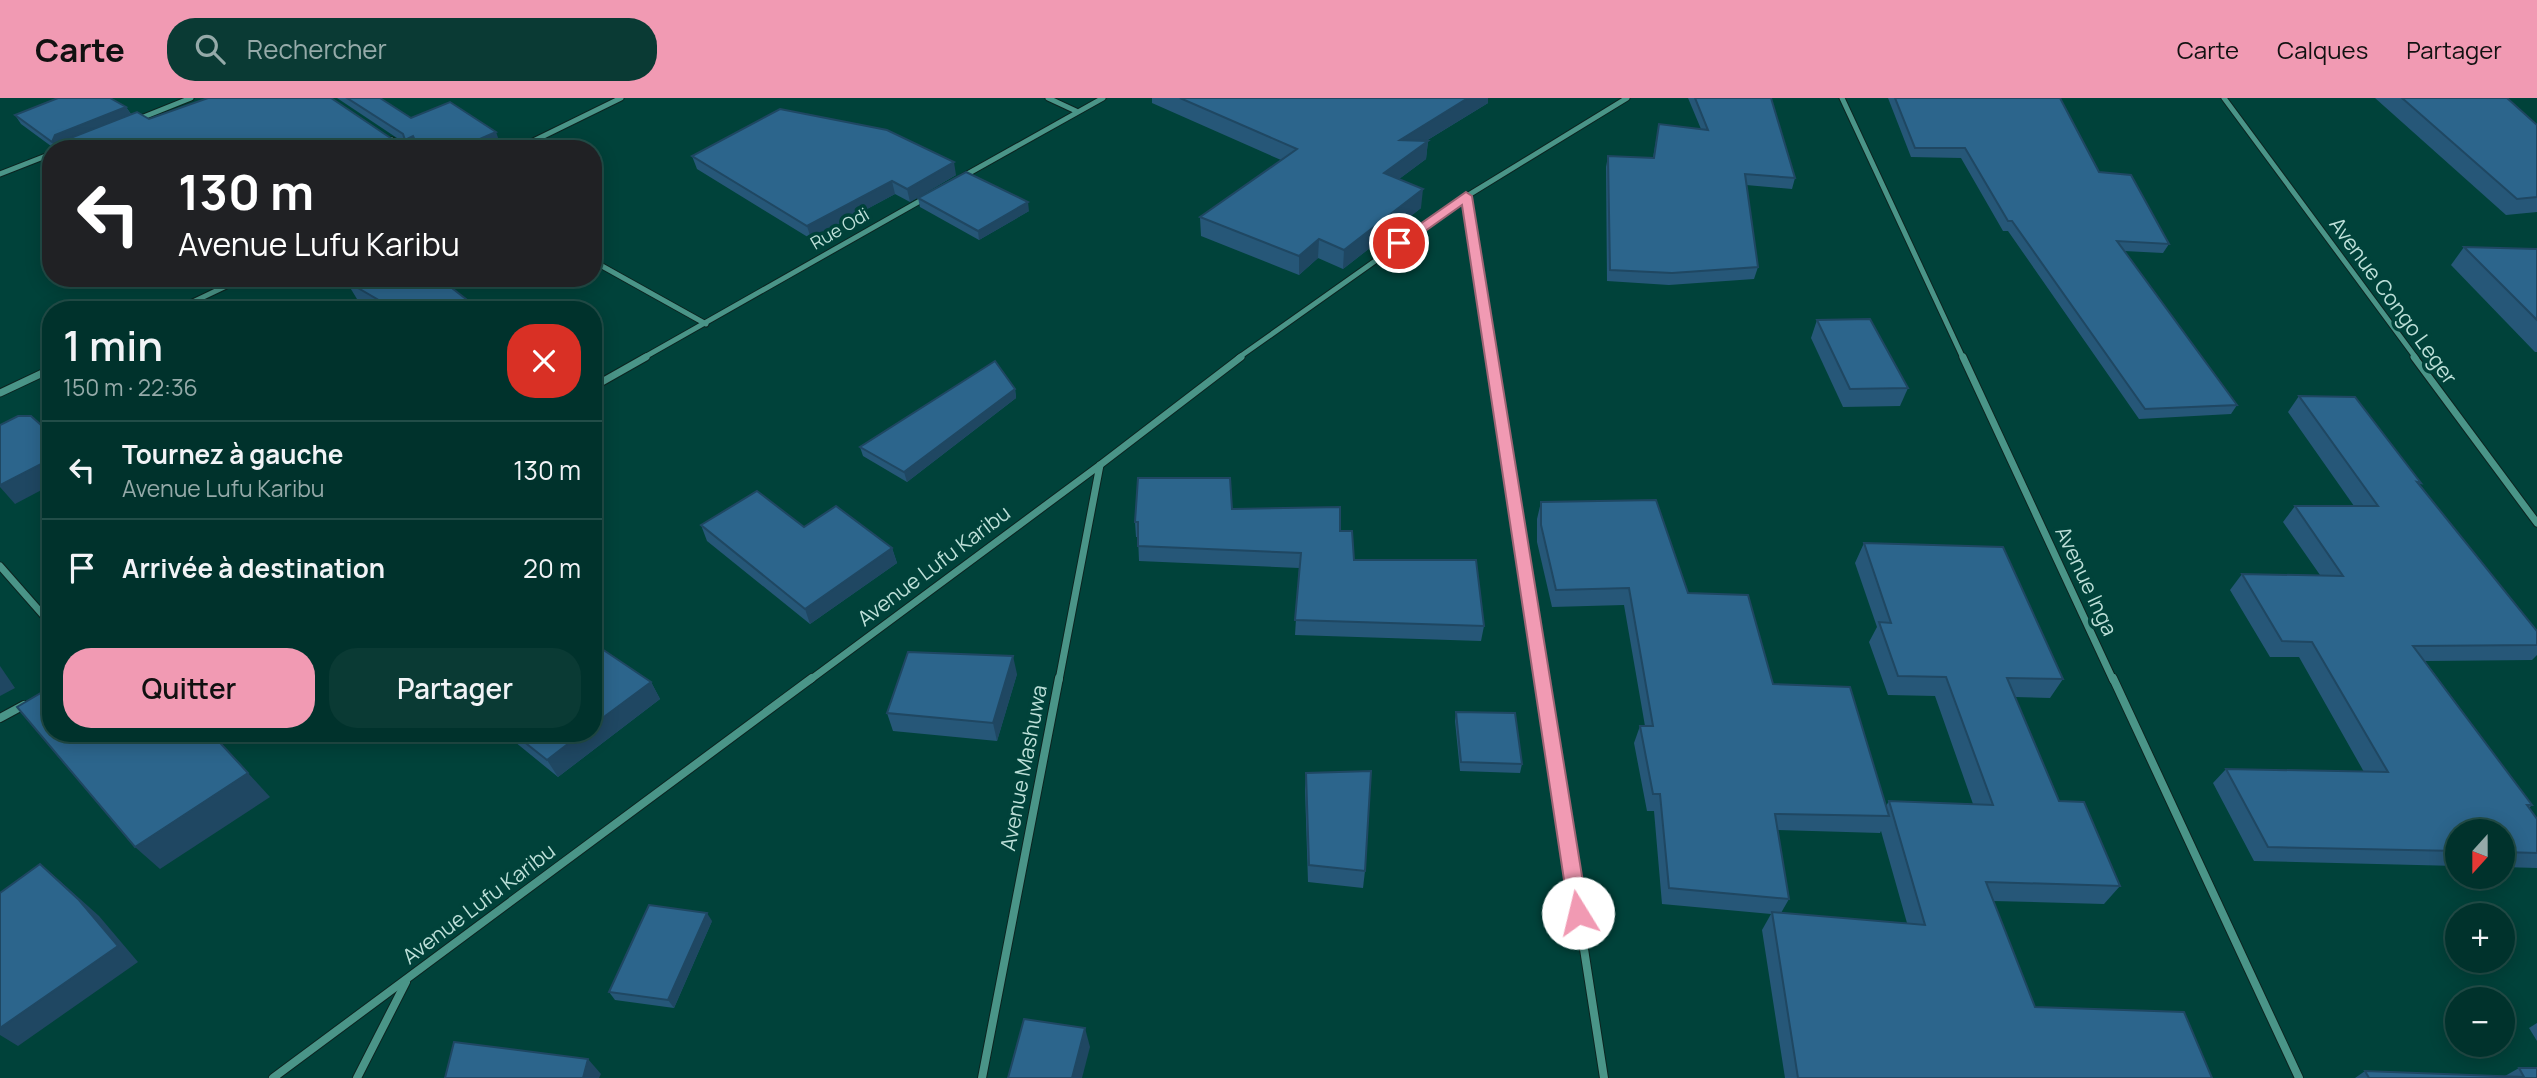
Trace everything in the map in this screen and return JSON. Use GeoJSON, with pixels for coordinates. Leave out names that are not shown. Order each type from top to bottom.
{"type":"FeatureCollection","features":[{"type":"Feature","properties":{"kind":"street"},"geometry":{"type":"LineString","coordinates":[[127,123],[191,98]]}},
{"type":"Feature","properties":{"kind":"street"},"geometry":{"type":"LineString","coordinates":[[535,140],[621,98]]}},
{"type":"Feature","properties":{"kind":"street"},"geometry":{"type":"LineString","coordinates":[[1048,98],[1076,111]]}},
{"type":"Feature","properties":{"kind":"street"},"geometry":{"type":"LineString","coordinates":[[957,180],[1103,98]]}},
{"type":"Feature","properties":{"kind":"street","name":"Avenue Lufu Karibu"},"geometry":{"type":"LineString","coordinates":[[273,1078],[1100,465],[1198,387],[1466,196],[1628,98]]}},
{"type":"Feature","properties":{"kind":"street","name":"Avenue Inga"},"geometry":{"type":"LineString","coordinates":[[1842,98],[2299,1078]]}},
{"type":"Feature","properties":{"kind":"street","name":"Avenue Congo Leger"},"geometry":{"type":"LineString","coordinates":[[2224,98],[2537,523]]}},
{"type":"Feature","properties":{"kind":"street"},"geometry":{"type":"LineString","coordinates":[[384,134],[392,140]]}},
{"type":"Feature","properties":{"kind":"street"},"geometry":{"type":"LineString","coordinates":[[0,174],[42,158]]}},
{"type":"Feature","properties":{"kind":"street","name":"Rue Odi"},"geometry":{"type":"LineString","coordinates":[[602,382],[933,194]]}},
{"type":"Feature","properties":{"kind":"street"},"geometry":{"type":"LineString","coordinates":[[1466,196],[1604,1078]]}},
{"type":"Feature","properties":{"kind":"street"},"geometry":{"type":"LineString","coordinates":[[602,266],[706,324]]}},
{"type":"Feature","properties":{"kind":"street"},"geometry":{"type":"LineString","coordinates":[[195,301],[224,287]]}},
{"type":"Feature","properties":{"kind":"street"},"geometry":{"type":"LineString","coordinates":[[0,393],[42,373]]}},
{"type":"Feature","properties":{"kind":"street","name":"Avenue Mashuwa"},"geometry":{"type":"LineString","coordinates":[[982,1078],[1100,465]]}},
{"type":"Feature","properties":{"kind":"street"},"geometry":{"type":"LineString","coordinates":[[0,566],[42,614]]}},
{"type":"Feature","properties":{"kind":"street"},"geometry":{"type":"LineString","coordinates":[[0,718],[30,701]]}},
{"type":"Feature","properties":{"kind":"street"},"geometry":{"type":"LineString","coordinates":[[357,1078],[408,978]]}},
{"type":"Feature","properties":{"kind":"building"},"geometry":{"type":"Polygon","coordinates":[[[58,98],[110,98],[126,107],[55,135],[53,140],[15,115],[58,98]]]}},
{"type":"Feature","properties":{"kind":"building"},"geometry":{"type":"Polygon","coordinates":[[[208,98],[331,98],[394,140],[65,140],[137,112],[149,119],[208,98]]]}},
{"type":"Feature","properties":{"kind":"building"},"geometry":{"type":"Polygon","coordinates":[[[347,98],[380,98],[411,118],[450,102],[496,132],[478,140],[415,140],[413,136],[405,140],[403,134],[347,98]]]}},
{"type":"Feature","properties":{"kind":"building"},"geometry":{"type":"Polygon","coordinates":[[[1180,98],[1468,98],[1400,140],[1428,141],[1384,173],[1423,189],[1344,250],[1319,239],[1299,256],[1200,217],[1297,149],[1180,98]]]}},
{"type":"Feature","properties":{"kind":"building"},"geometry":{"type":"Polygon","coordinates":[[[1695,98],[1771,98],[1795,178],[1745,174],[1758,267],[1672,273],[1610,270],[1608,156],[1654,158],[1659,124],[1708,130],[1695,98]]]}},
{"type":"Feature","properties":{"kind":"building"},"geometry":{"type":"Polygon","coordinates":[[[1895,98],[2060,98],[2099,172],[2131,175],[2169,244],[2117,241],[2237,405],[2145,409],[2012,221],[2008,221],[1965,148],[1915,148],[1895,98]]]}},
{"type":"Feature","properties":{"kind":"building"},"geometry":{"type":"Polygon","coordinates":[[[2402,98],[2507,98],[2537,125],[2537,197],[2517,199],[2402,98]]]}},
{"type":"Feature","properties":{"kind":"building"},"geometry":{"type":"Polygon","coordinates":[[[780,109],[887,130],[954,162],[907,189],[892,181],[807,226],[692,156],[780,109]]]}},
{"type":"Feature","properties":{"kind":"building"},"geometry":{"type":"Polygon","coordinates":[[[966,172],[1028,202],[978,231],[918,198],[966,172]]]}},
{"type":"Feature","properties":{"kind":"building"},"geometry":{"type":"Polygon","coordinates":[[[2464,247],[2537,249],[2537,320],[2464,247]]]}},
{"type":"Feature","properties":{"kind":"building"},"geometry":{"type":"Polygon","coordinates":[[[356,287],[451,287],[468,301],[380,301],[356,287]]]}},
{"type":"Feature","properties":{"kind":"building"},"geometry":{"type":"Polygon","coordinates":[[[1870,319],[1908,388],[1850,389],[1817,320],[1870,319]]]}},
{"type":"Feature","properties":{"kind":"building"},"geometry":{"type":"Polygon","coordinates":[[[995,361],[1015,389],[904,472],[860,447],[995,361]]]}},
{"type":"Feature","properties":{"kind":"building"},"geometry":{"type":"Polygon","coordinates":[[[2299,396],[2355,397],[2421,483],[2417,482],[2537,631],[2537,645],[2413,646],[2532,805],[2527,805],[2537,819],[2537,853],[2515,852],[2515,819],[2445,819],[2445,851],[2268,847],[2226,769],[2388,772],[2312,642],[2282,641],[2242,574],[2343,576],[2295,506],[2378,506],[2299,396]]]}},
{"type":"Feature","properties":{"kind":"building"},"geometry":{"type":"Polygon","coordinates":[[[18,416],[31,416],[42,426],[42,464],[0,485],[0,425],[18,416]]]}},
{"type":"Feature","properties":{"kind":"building"},"geometry":{"type":"Polygon","coordinates":[[[1138,478],[1230,478],[1232,509],[1340,507],[1340,531],[1352,531],[1354,560],[1476,560],[1484,626],[1295,620],[1301,553],[1138,546],[1138,522],[1135,522],[1138,478]]]}},
{"type":"Feature","properties":{"kind":"building"},"geometry":{"type":"Polygon","coordinates":[[[757,491],[804,527],[836,506],[892,548],[805,609],[701,525],[757,491]]]}},
{"type":"Feature","properties":{"kind":"building"},"geometry":{"type":"Polygon","coordinates":[[[1656,500],[1688,593],[1748,595],[1773,684],[1850,687],[1889,816],[1775,814],[1789,899],[1669,888],[1660,794],[1653,794],[1640,726],[1653,726],[1629,588],[1556,590],[1541,525],[1541,502],[1656,500]]]}},
{"type":"Feature","properties":{"kind":"building"},"geometry":{"type":"Polygon","coordinates":[[[1864,543],[2003,547],[2063,679],[2007,678],[2059,801],[2084,802],[2120,886],[1986,882],[2035,1007],[2184,1012],[2212,1078],[1798,1078],[1772,912],[1925,925],[1889,801],[1993,805],[1946,677],[1898,676],[1879,622],[1891,623],[1864,543]]]}},
{"type":"Feature","properties":{"kind":"building"},"geometry":{"type":"Polygon","coordinates":[[[602,649],[651,682],[602,718],[602,649]]]}},
{"type":"Feature","properties":{"kind":"building"},"geometry":{"type":"Polygon","coordinates":[[[908,652],[1013,656],[993,723],[887,713],[908,652]]]}},
{"type":"Feature","properties":{"kind":"building"},"geometry":{"type":"Polygon","coordinates":[[[42,692],[42,737],[17,707],[42,692]]]}},
{"type":"Feature","properties":{"kind":"building"},"geometry":{"type":"Polygon","coordinates":[[[1456,712],[1515,713],[1522,764],[1461,762],[1456,712]]]}},
{"type":"Feature","properties":{"kind":"building"},"geometry":{"type":"Polygon","coordinates":[[[46,742],[219,742],[248,773],[135,847],[46,742]]]}},
{"type":"Feature","properties":{"kind":"building"},"geometry":{"type":"Polygon","coordinates":[[[524,742],[570,742],[547,760],[524,742]]]}},
{"type":"Feature","properties":{"kind":"building"},"geometry":{"type":"Polygon","coordinates":[[[1371,771],[1365,871],[1309,865],[1306,773],[1371,771]]]}},
{"type":"Feature","properties":{"kind":"building"},"geometry":{"type":"Polygon","coordinates":[[[40,864],[79,900],[118,946],[0,1028],[0,893],[40,864]]]}},
{"type":"Feature","properties":{"kind":"building"},"geometry":{"type":"Polygon","coordinates":[[[649,905],[707,913],[668,1000],[609,992],[649,905]]]}},
{"type":"Feature","properties":{"kind":"building"},"geometry":{"type":"Polygon","coordinates":[[[1024,1019],[1085,1028],[1072,1078],[1008,1078],[1024,1019]]]}},
{"type":"Feature","properties":{"kind":"building"},"geometry":{"type":"Polygon","coordinates":[[[454,1042],[588,1059],[583,1078],[445,1078],[454,1042]]]}},
{"type":"Feature","properties":{"kind":"building"},"geometry":{"type":"Polygon","coordinates":[[[2519,1068],[2537,1068],[2537,1078],[2369,1078],[2365,1071],[2524,1077],[2519,1068]]]}},
{"type":"Feature","properties":{"kind":"route"},"geometry":{"type":"LineString","coordinates":[[1399,243],[1466,196],[1578,913]]}}]}
